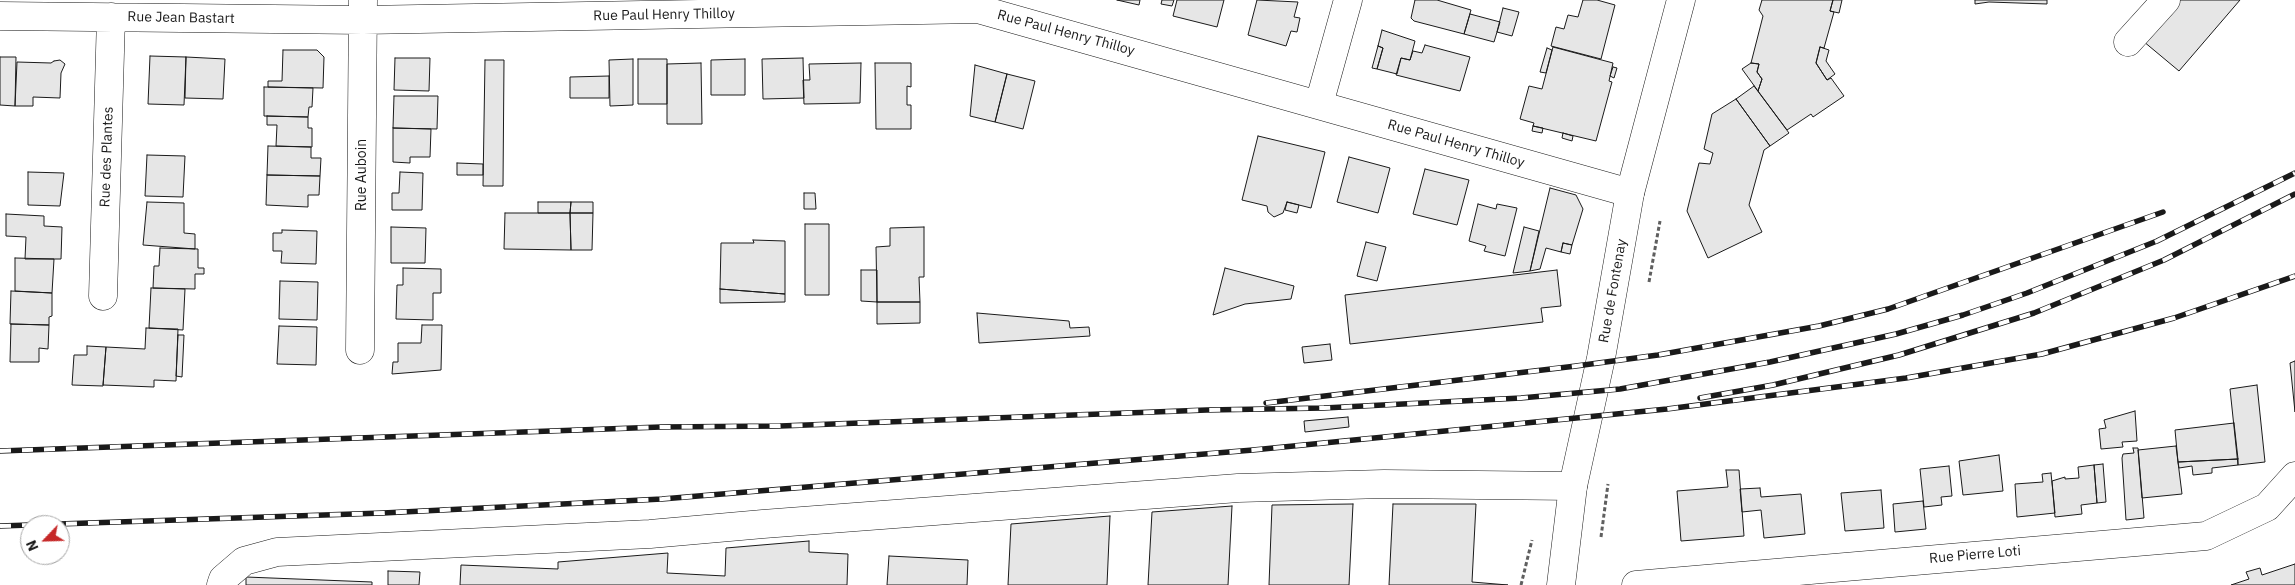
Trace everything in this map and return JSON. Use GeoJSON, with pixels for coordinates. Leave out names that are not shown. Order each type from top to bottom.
{"type":"FeatureCollection","features":[{"type":"Feature","properties":{"kind":"street"},"geometry":{"type":"LineString","coordinates":[[1319,104],[1348,0]]}},
{"type":"Feature","properties":{"kind":"street","name":"Rue de Fontenay"},"geometry":{"type":"LineString","coordinates":[[1561,585],[1573,486],[1601,358],[1630,193],[1681,0]]}},
{"type":"Feature","properties":{"kind":"street"},"geometry":{"type":"LineString","coordinates":[[2128,42],[2166,0]]}},
{"type":"Feature","properties":{"kind":"street","name":"Rue Paul Henry Thilloy"},"geometry":{"type":"LineString","coordinates":[[363,10],[978,5],[1630,193]]}},
{"type":"Feature","properties":{"kind":"street","name":"Rue Jean Bastart"},"geometry":{"type":"LineString","coordinates":[[0,16],[111,17],[363,10]]}},
{"type":"Feature","properties":{"kind":"street","name":"Rue Auboin"},"geometry":{"type":"LineString","coordinates":[[360,350],[363,10]]}},
{"type":"Feature","properties":{"kind":"street","name":"Rue des Plantes"},"geometry":{"type":"LineString","coordinates":[[103,296],[111,17]]}},
{"type":"Feature","properties":{"kind":"street","name":"Rue Pierre Loti"},"geometry":{"type":"LineString","coordinates":[[1636,585],[1871,574],[2206,536],[2267,507],[2295,476]]}},
{"type":"Feature","properties":{"kind":"street"},"geometry":{"type":"LineString","coordinates":[[221,585],[223,579],[244,561],[277,552],[650,534],[1238,488],[1384,484],[1573,486]]}},
{"type":"Feature","properties":{"kind":"path"},"geometry":{"type":"LineString","coordinates":[[1648,284],[1660,218]]}},
{"type":"Feature","properties":{"kind":"building"},"geometry":{"type":"Polygon","coordinates":[[[1117,0],[1140,0],[1139,5],[1117,0]]]}},
{"type":"Feature","properties":{"kind":"building"},"geometry":{"type":"Polygon","coordinates":[[[1162,0],[1174,0],[1172,6],[1161,4],[1162,0]]]}},
{"type":"Feature","properties":{"kind":"building"},"geometry":{"type":"Polygon","coordinates":[[[1177,0],[1224,0],[1217,27],[1173,16],[1177,0]]]}},
{"type":"Feature","properties":{"kind":"building"},"geometry":{"type":"Polygon","coordinates":[[[1257,0],[1298,2],[1294,17],[1300,18],[1297,32],[1291,31],[1286,46],[1248,35],[1257,0]]]}},
{"type":"Feature","properties":{"kind":"building"},"geometry":{"type":"Polygon","coordinates":[[[1415,0],[1437,0],[1471,10],[1464,34],[1414,21],[1411,18],[1415,0]]]}},
{"type":"Feature","properties":{"kind":"building"},"geometry":{"type":"Polygon","coordinates":[[[1583,0],[1597,0],[1615,5],[1601,59],[1551,46],[1556,27],[1564,29],[1568,15],[1578,17],[1583,0]]]}},
{"type":"Feature","properties":{"kind":"building"},"geometry":{"type":"Polygon","coordinates":[[[1762,0],[1833,0],[1830,11],[1834,12],[1824,48],[1820,47],[1816,63],[1827,80],[1831,78],[1844,96],[1813,117],[1811,114],[1787,130],[1758,91],[1762,79],[1757,72],[1759,64],[1751,63],[1763,16],[1759,10],[1762,0]]]}},
{"type":"Feature","properties":{"kind":"building"},"geometry":{"type":"Polygon","coordinates":[[[1833,0],[1842,0],[1839,13],[1830,11],[1833,0]]]}},
{"type":"Feature","properties":{"kind":"building"},"geometry":{"type":"Polygon","coordinates":[[[1975,0],[2047,0],[2047,4],[1989,2],[1975,4],[1975,0]]]}},
{"type":"Feature","properties":{"kind":"building"},"geometry":{"type":"Polygon","coordinates":[[[2177,0],[2240,0],[2179,71],[2143,41],[2177,0]]]}},
{"type":"Feature","properties":{"kind":"building"},"geometry":{"type":"Polygon","coordinates":[[[1503,8],[1519,12],[1512,36],[1497,32],[1503,8]]]}},
{"type":"Feature","properties":{"kind":"building"},"geometry":{"type":"Polygon","coordinates":[[[1470,14],[1500,22],[1494,42],[1464,34],[1470,14]]]}},
{"type":"Feature","properties":{"kind":"building"},"geometry":{"type":"Polygon","coordinates":[[[1382,30],[1415,41],[1410,60],[1401,58],[1397,74],[1377,69],[1383,48],[1378,46],[1382,30]]]}},
{"type":"Feature","properties":{"kind":"building"},"geometry":{"type":"Polygon","coordinates":[[[1425,45],[1470,57],[1460,91],[1396,75],[1401,58],[1410,60],[1413,51],[1422,53],[1425,45]]]}},
{"type":"Feature","properties":{"kind":"building"},"geometry":{"type":"Polygon","coordinates":[[[1378,46],[1383,48],[1377,69],[1372,68],[1378,46]]]}},
{"type":"Feature","properties":{"kind":"building"},"geometry":{"type":"Polygon","coordinates":[[[1553,47],[1613,63],[1609,81],[1612,82],[1596,141],[1533,126],[1534,123],[1520,119],[1529,86],[1542,89],[1553,47]]]}},
{"type":"Feature","properties":{"kind":"building"},"geometry":{"type":"Polygon","coordinates":[[[1820,47],[1829,50],[1826,61],[1835,74],[1827,80],[1816,63],[1820,47]]]}},
{"type":"Feature","properties":{"kind":"building"},"geometry":{"type":"Polygon","coordinates":[[[1547,48],[1552,50],[1546,73],[1540,72],[1547,48]]]}},
{"type":"Feature","properties":{"kind":"building"},"geometry":{"type":"Polygon","coordinates":[[[283,50],[317,50],[324,57],[323,88],[268,87],[268,81],[282,81],[283,50]]]}},
{"type":"Feature","properties":{"kind":"building"},"geometry":{"type":"Polygon","coordinates":[[[150,56],[186,57],[184,105],[148,104],[150,56]]]}},
{"type":"Feature","properties":{"kind":"building"},"geometry":{"type":"Polygon","coordinates":[[[0,57],[16,57],[15,106],[0,105],[0,57]]]}},
{"type":"Feature","properties":{"kind":"building"},"geometry":{"type":"Polygon","coordinates":[[[186,57],[225,59],[223,99],[185,98],[186,57]]]}},
{"type":"Feature","properties":{"kind":"building"},"geometry":{"type":"Polygon","coordinates":[[[395,58],[430,58],[429,91],[394,90],[395,58]]]}},
{"type":"Feature","properties":{"kind":"building"},"geometry":{"type":"Polygon","coordinates":[[[803,58],[804,98],[763,99],[762,59],[803,58]]]}},
{"type":"Feature","properties":{"kind":"building"},"geometry":{"type":"Polygon","coordinates":[[[633,59],[633,105],[610,106],[609,60],[633,59]]]}},
{"type":"Feature","properties":{"kind":"building"},"geometry":{"type":"Polygon","coordinates":[[[638,59],[667,59],[667,104],[638,104],[638,59]]]}},
{"type":"Feature","properties":{"kind":"building"},"geometry":{"type":"Polygon","coordinates":[[[745,59],[745,95],[711,95],[711,60],[745,59]]]}},
{"type":"Feature","properties":{"kind":"building"},"geometry":{"type":"Polygon","coordinates":[[[60,60],[65,64],[61,73],[60,98],[33,97],[33,106],[15,106],[17,62],[51,63],[60,60]]]}},
{"type":"Feature","properties":{"kind":"building"},"geometry":{"type":"Polygon","coordinates":[[[485,60],[504,60],[503,186],[483,186],[485,60]]]}},
{"type":"Feature","properties":{"kind":"building"},"geometry":{"type":"Polygon","coordinates":[[[701,63],[702,124],[667,124],[667,64],[701,63]]]}},
{"type":"Feature","properties":{"kind":"building"},"geometry":{"type":"Polygon","coordinates":[[[861,63],[860,103],[804,104],[803,80],[810,80],[809,64],[861,63]]]}},
{"type":"Feature","properties":{"kind":"building"},"geometry":{"type":"Polygon","coordinates":[[[875,63],[911,63],[911,87],[907,86],[907,105],[911,105],[911,129],[876,129],[875,63]]]}},
{"type":"Feature","properties":{"kind":"building"},"geometry":{"type":"Polygon","coordinates":[[[1751,63],[1759,64],[1757,72],[1762,79],[1758,91],[1742,69],[1751,63]]]}},
{"type":"Feature","properties":{"kind":"building"},"geometry":{"type":"Polygon","coordinates":[[[975,65],[1007,74],[995,122],[970,116],[975,65]]]}},
{"type":"Feature","properties":{"kind":"building"},"geometry":{"type":"Polygon","coordinates":[[[1613,67],[1617,68],[1614,78],[1610,76],[1613,67]]]}},
{"type":"Feature","properties":{"kind":"building"},"geometry":{"type":"Polygon","coordinates":[[[1007,74],[1035,81],[1023,129],[995,122],[1007,74]]]}},
{"type":"Feature","properties":{"kind":"building"},"geometry":{"type":"Polygon","coordinates":[[[609,76],[609,98],[570,98],[570,77],[609,76]]]}},
{"type":"Feature","properties":{"kind":"building"},"geometry":{"type":"Polygon","coordinates":[[[1754,86],[1789,133],[1770,146],[1736,99],[1754,86]]]}},
{"type":"Feature","properties":{"kind":"building"},"geometry":{"type":"Polygon","coordinates":[[[264,87],[313,88],[312,107],[309,107],[308,117],[264,116],[264,87]]]}},
{"type":"Feature","properties":{"kind":"building"},"geometry":{"type":"Polygon","coordinates":[[[394,96],[438,96],[437,129],[393,128],[394,96]]]}},
{"type":"Feature","properties":{"kind":"building"},"geometry":{"type":"Polygon","coordinates":[[[1736,99],[1770,146],[1764,150],[1749,205],[1762,232],[1708,258],[1687,211],[1699,163],[1710,164],[1713,153],[1704,149],[1712,114],[1736,99]]]}},
{"type":"Feature","properties":{"kind":"building"},"geometry":{"type":"Polygon","coordinates":[[[267,116],[308,117],[308,128],[312,128],[312,147],[276,146],[277,125],[267,125],[267,116]]]}},
{"type":"Feature","properties":{"kind":"building"},"geometry":{"type":"Polygon","coordinates":[[[1533,126],[1543,128],[1542,133],[1532,131],[1533,126]]]}},
{"type":"Feature","properties":{"kind":"building"},"geometry":{"type":"Polygon","coordinates":[[[393,128],[431,129],[430,157],[410,157],[410,163],[393,162],[393,128]]]}},
{"type":"Feature","properties":{"kind":"building"},"geometry":{"type":"Polygon","coordinates":[[[1563,133],[1573,136],[1572,141],[1562,138],[1563,133]]]}},
{"type":"Feature","properties":{"kind":"building"},"geometry":{"type":"Polygon","coordinates":[[[1258,136],[1325,152],[1311,208],[1287,202],[1283,213],[1274,217],[1268,212],[1267,206],[1242,200],[1258,136]]]}},
{"type":"Feature","properties":{"kind":"building"},"geometry":{"type":"Polygon","coordinates":[[[268,146],[311,147],[311,158],[321,158],[320,176],[267,175],[268,146]]]}},
{"type":"Feature","properties":{"kind":"building"},"geometry":{"type":"Polygon","coordinates":[[[147,155],[185,156],[183,197],[145,196],[147,155]]]}},
{"type":"Feature","properties":{"kind":"building"},"geometry":{"type":"Polygon","coordinates":[[[1349,157],[1390,168],[1378,213],[1337,202],[1349,157]]]}},
{"type":"Feature","properties":{"kind":"building"},"geometry":{"type":"Polygon","coordinates":[[[457,163],[483,164],[483,175],[457,175],[457,163]]]}},
{"type":"Feature","properties":{"kind":"building"},"geometry":{"type":"Polygon","coordinates":[[[1425,169],[1469,180],[1457,225],[1413,214],[1425,169]]]}},
{"type":"Feature","properties":{"kind":"building"},"geometry":{"type":"Polygon","coordinates":[[[28,172],[64,173],[60,206],[28,205],[28,172]]]}},
{"type":"Feature","properties":{"kind":"building"},"geometry":{"type":"Polygon","coordinates":[[[400,172],[423,173],[422,210],[392,210],[392,193],[399,193],[400,172]]]}},
{"type":"Feature","properties":{"kind":"building"},"geometry":{"type":"Polygon","coordinates":[[[267,175],[320,176],[319,195],[308,195],[308,207],[266,205],[267,175]]]}},
{"type":"Feature","properties":{"kind":"building"},"geometry":{"type":"Polygon","coordinates":[[[1550,188],[1576,195],[1583,209],[1572,245],[1563,243],[1561,252],[1546,248],[1540,269],[1530,271],[1550,188]]]}},
{"type":"Feature","properties":{"kind":"building"},"geometry":{"type":"Polygon","coordinates":[[[804,193],[815,193],[816,209],[804,209],[804,193]]]}},
{"type":"Feature","properties":{"kind":"building"},"geometry":{"type":"Polygon","coordinates":[[[147,202],[184,203],[184,233],[195,234],[195,249],[143,245],[147,202]]]}},
{"type":"Feature","properties":{"kind":"building"},"geometry":{"type":"Polygon","coordinates":[[[538,202],[571,202],[570,213],[538,213],[538,202]]]}},
{"type":"Feature","properties":{"kind":"building"},"geometry":{"type":"Polygon","coordinates":[[[571,202],[593,202],[593,213],[570,213],[571,202]]]}},
{"type":"Feature","properties":{"kind":"building"},"geometry":{"type":"Polygon","coordinates":[[[1287,202],[1299,205],[1297,213],[1285,210],[1287,202]]]}},
{"type":"Feature","properties":{"kind":"building"},"geometry":{"type":"Polygon","coordinates":[[[1478,204],[1496,209],[1497,204],[1517,208],[1505,256],[1484,251],[1486,246],[1469,241],[1478,204]]]}},
{"type":"Feature","properties":{"kind":"building"},"geometry":{"type":"Polygon","coordinates":[[[505,213],[570,213],[571,250],[504,249],[505,213]]]}},
{"type":"Feature","properties":{"kind":"building"},"geometry":{"type":"Polygon","coordinates":[[[570,213],[593,213],[592,250],[571,250],[570,213]]]}},
{"type":"Feature","properties":{"kind":"building"},"geometry":{"type":"Polygon","coordinates":[[[6,214],[44,216],[44,226],[62,227],[61,259],[25,259],[26,237],[6,236],[6,214]]]}},
{"type":"Feature","properties":{"kind":"building"},"geometry":{"type":"Polygon","coordinates":[[[805,224],[829,224],[829,295],[805,295],[805,224]]]}},
{"type":"Feature","properties":{"kind":"building"},"geometry":{"type":"Polygon","coordinates":[[[391,227],[426,228],[425,263],[391,263],[391,227]]]}},
{"type":"Feature","properties":{"kind":"building"},"geometry":{"type":"Polygon","coordinates":[[[924,227],[924,277],[919,277],[920,302],[877,302],[876,247],[890,246],[890,228],[924,227]]]}},
{"type":"Feature","properties":{"kind":"building"},"geometry":{"type":"Polygon","coordinates":[[[1524,227],[1539,231],[1530,271],[1513,273],[1524,227]]]}},
{"type":"Feature","properties":{"kind":"building"},"geometry":{"type":"Polygon","coordinates":[[[282,230],[317,231],[316,264],[281,263],[282,251],[273,251],[273,233],[282,233],[282,230]]]}},
{"type":"Feature","properties":{"kind":"building"},"geometry":{"type":"Polygon","coordinates":[[[753,240],[785,241],[785,294],[720,289],[721,243],[754,243],[753,240]]]}},
{"type":"Feature","properties":{"kind":"building"},"geometry":{"type":"Polygon","coordinates":[[[1366,242],[1386,247],[1377,281],[1357,276],[1366,242]]]}},
{"type":"Feature","properties":{"kind":"building"},"geometry":{"type":"Polygon","coordinates":[[[1563,243],[1572,245],[1570,254],[1561,252],[1563,243]]]}},
{"type":"Feature","properties":{"kind":"building"},"geometry":{"type":"Polygon","coordinates":[[[160,248],[198,249],[198,268],[204,268],[204,274],[195,274],[195,289],[153,288],[154,266],[159,266],[160,248]]]}},
{"type":"Feature","properties":{"kind":"building"},"geometry":{"type":"Polygon","coordinates":[[[15,258],[54,259],[52,293],[15,291],[15,258]]]}},
{"type":"Feature","properties":{"kind":"building"},"geometry":{"type":"Polygon","coordinates":[[[403,268],[441,269],[441,293],[433,293],[433,320],[396,319],[397,285],[403,285],[403,268]]]}},
{"type":"Feature","properties":{"kind":"building"},"geometry":{"type":"Polygon","coordinates":[[[1225,268],[1294,286],[1291,299],[1245,304],[1213,315],[1225,268]]]}},
{"type":"Feature","properties":{"kind":"building"},"geometry":{"type":"Polygon","coordinates":[[[861,270],[877,270],[877,302],[861,301],[861,270]]]}},
{"type":"Feature","properties":{"kind":"building"},"geometry":{"type":"Polygon","coordinates":[[[1557,270],[1561,306],[1541,308],[1543,322],[1350,344],[1345,295],[1557,270]]]}},
{"type":"Feature","properties":{"kind":"building"},"geometry":{"type":"Polygon","coordinates":[[[280,281],[318,282],[317,320],[279,319],[280,281]]]}},
{"type":"Feature","properties":{"kind":"building"},"geometry":{"type":"Polygon","coordinates":[[[151,288],[185,289],[183,330],[149,328],[151,288]]]}},
{"type":"Feature","properties":{"kind":"building"},"geometry":{"type":"Polygon","coordinates":[[[720,289],[785,294],[785,302],[720,303],[720,289]]]}},
{"type":"Feature","properties":{"kind":"building"},"geometry":{"type":"Polygon","coordinates":[[[11,291],[52,293],[52,316],[49,317],[49,325],[10,324],[11,291]]]}},
{"type":"Feature","properties":{"kind":"building"},"geometry":{"type":"Polygon","coordinates":[[[877,302],[920,302],[920,323],[877,324],[877,302]]]}},
{"type":"Feature","properties":{"kind":"building"},"geometry":{"type":"Polygon","coordinates":[[[977,313],[1069,321],[1070,328],[1089,327],[1090,336],[979,343],[977,313]]]}},
{"type":"Feature","properties":{"kind":"building"},"geometry":{"type":"Polygon","coordinates":[[[11,324],[49,325],[48,349],[39,348],[39,362],[10,362],[11,324]]]}},
{"type":"Feature","properties":{"kind":"building"},"geometry":{"type":"Polygon","coordinates":[[[422,325],[442,325],[441,370],[392,374],[393,362],[398,362],[398,343],[421,343],[422,325]]]}},
{"type":"Feature","properties":{"kind":"building"},"geometry":{"type":"Polygon","coordinates":[[[279,326],[317,327],[316,365],[277,364],[279,326]]]}},
{"type":"Feature","properties":{"kind":"building"},"geometry":{"type":"Polygon","coordinates":[[[146,328],[178,329],[176,381],[154,380],[154,387],[103,385],[106,347],[145,349],[146,328]]]}},
{"type":"Feature","properties":{"kind":"building"},"geometry":{"type":"Polygon","coordinates":[[[178,335],[184,335],[182,377],[176,376],[178,335]]]}},
{"type":"Feature","properties":{"kind":"building"},"geometry":{"type":"Polygon","coordinates":[[[1330,344],[1332,360],[1304,363],[1302,347],[1330,344]]]}},
{"type":"Feature","properties":{"kind":"building"},"geometry":{"type":"Polygon","coordinates":[[[87,346],[106,347],[103,386],[72,385],[74,355],[87,355],[87,346]]]}},
{"type":"Feature","properties":{"kind":"building"},"geometry":{"type":"Polygon","coordinates":[[[2295,361],[2295,412],[2290,363],[2295,361]]]}},
{"type":"Feature","properties":{"kind":"building"},"geometry":{"type":"Polygon","coordinates":[[[2257,385],[2265,462],[2238,465],[2230,389],[2257,385]]]}},
{"type":"Feature","properties":{"kind":"building"},"geometry":{"type":"Polygon","coordinates":[[[2135,411],[2137,441],[2122,442],[2123,447],[2101,449],[2099,429],[2106,428],[2104,420],[2135,411]]]}},
{"type":"Feature","properties":{"kind":"building"},"geometry":{"type":"Polygon","coordinates":[[[1348,417],[1349,427],[1305,432],[1304,421],[1348,417]]]}},
{"type":"Feature","properties":{"kind":"building"},"geometry":{"type":"Polygon","coordinates":[[[2234,423],[2238,459],[2178,462],[2175,430],[2234,423]]]}},
{"type":"Feature","properties":{"kind":"building"},"geometry":{"type":"Polygon","coordinates":[[[2176,446],[2182,494],[2142,498],[2138,450],[2176,446]]]}},
{"type":"Feature","properties":{"kind":"building"},"geometry":{"type":"Polygon","coordinates":[[[2133,448],[2138,448],[2144,518],[2126,520],[2122,458],[2123,454],[2134,453],[2133,448]]]}},
{"type":"Feature","properties":{"kind":"building"},"geometry":{"type":"Polygon","coordinates":[[[1999,455],[2003,491],[1963,495],[1959,461],[1999,455]]]}},
{"type":"Feature","properties":{"kind":"building"},"geometry":{"type":"Polygon","coordinates":[[[2238,459],[2238,465],[2212,468],[2212,473],[2193,475],[2192,466],[2179,468],[2178,462],[2238,459]]]}},
{"type":"Feature","properties":{"kind":"building"},"geometry":{"type":"Polygon","coordinates":[[[2103,464],[2106,502],[2097,503],[2094,465],[2103,464]]]}},
{"type":"Feature","properties":{"kind":"building"},"geometry":{"type":"Polygon","coordinates":[[[2094,465],[2097,503],[2081,505],[2082,514],[2055,517],[2052,481],[2065,477],[2065,479],[2079,478],[2078,467],[2094,465]]]}},
{"type":"Feature","properties":{"kind":"building"},"geometry":{"type":"Polygon","coordinates":[[[1949,466],[1952,496],[1941,497],[1942,505],[1924,507],[1920,469],[1949,466]]]}},
{"type":"Feature","properties":{"kind":"building"},"geometry":{"type":"Polygon","coordinates":[[[1726,470],[1739,470],[1744,536],[1681,541],[1677,491],[1728,487],[1726,470]]]}},
{"type":"Feature","properties":{"kind":"building"},"geometry":{"type":"Polygon","coordinates":[[[2051,473],[2055,513],[2017,517],[2015,484],[2043,482],[2042,474],[2051,473]]]}},
{"type":"Feature","properties":{"kind":"building"},"geometry":{"type":"Polygon","coordinates":[[[1760,488],[1761,497],[1801,494],[1805,534],[1764,538],[1761,510],[1742,512],[1740,489],[1760,488]]]}},
{"type":"Feature","properties":{"kind":"building"},"geometry":{"type":"Polygon","coordinates":[[[1881,490],[1884,528],[1845,531],[1841,493],[1881,490]]]}},
{"type":"Feature","properties":{"kind":"building"},"geometry":{"type":"Polygon","coordinates":[[[1923,501],[1926,529],[1895,532],[1893,504],[1923,501]]]}},
{"type":"Feature","properties":{"kind":"building"},"geometry":{"type":"Polygon","coordinates":[[[1353,504],[1349,585],[1269,585],[1272,505],[1353,504]]]}},
{"type":"Feature","properties":{"kind":"building"},"geometry":{"type":"Polygon","coordinates":[[[1393,504],[1476,504],[1472,582],[1508,585],[1389,585],[1393,504]]]}},
{"type":"Feature","properties":{"kind":"building"},"geometry":{"type":"Polygon","coordinates":[[[1232,506],[1228,585],[1148,585],[1152,512],[1232,506]]]}},
{"type":"Feature","properties":{"kind":"building"},"geometry":{"type":"Polygon","coordinates":[[[1110,516],[1107,585],[1008,585],[1011,524],[1110,516]]]}},
{"type":"Feature","properties":{"kind":"building"},"geometry":{"type":"Polygon","coordinates":[[[809,541],[809,552],[848,554],[847,585],[460,585],[461,565],[558,569],[558,562],[668,553],[667,573],[725,576],[726,548],[809,541]]]}},
{"type":"Feature","properties":{"kind":"building"},"geometry":{"type":"Polygon","coordinates":[[[889,556],[968,560],[967,585],[887,585],[889,556]]]}},
{"type":"Feature","properties":{"kind":"building"},"geometry":{"type":"Polygon","coordinates":[[[2295,564],[2295,585],[2231,585],[2249,579],[2246,572],[2260,568],[2262,575],[2295,564]]]}},
{"type":"Feature","properties":{"kind":"building"},"geometry":{"type":"Polygon","coordinates":[[[388,571],[420,572],[419,585],[388,585],[388,571]]]}},
{"type":"Feature","properties":{"kind":"building"},"geometry":{"type":"Polygon","coordinates":[[[246,577],[372,582],[372,585],[246,585],[246,577]]]}},
{"type":"Feature","properties":{"kind":"railway"},"geometry":{"type":"LineString","coordinates":[[0,451],[661,427],[780,426],[1207,410],[1324,408],[1521,398],[1620,389],[1770,362],[1896,334],[1963,315],[2027,293],[2157,241],[2295,173]]}},
{"type":"Feature","properties":{"kind":"railway"},"geometry":{"type":"LineString","coordinates":[[1700,398],[1773,385],[1899,355],[2034,313],[2164,260],[2295,194]]}},
{"type":"Feature","properties":{"kind":"railway"},"geometry":{"type":"LineString","coordinates":[[1266,403],[1658,355],[1819,326],[1888,309],[2163,212]]}},
{"type":"Feature","properties":{"kind":"railway"},"geometry":{"type":"LineString","coordinates":[[0,526],[383,513],[662,499],[1253,450],[1667,409],[1906,378],[2042,354],[2174,318],[2295,276]]}}]}
